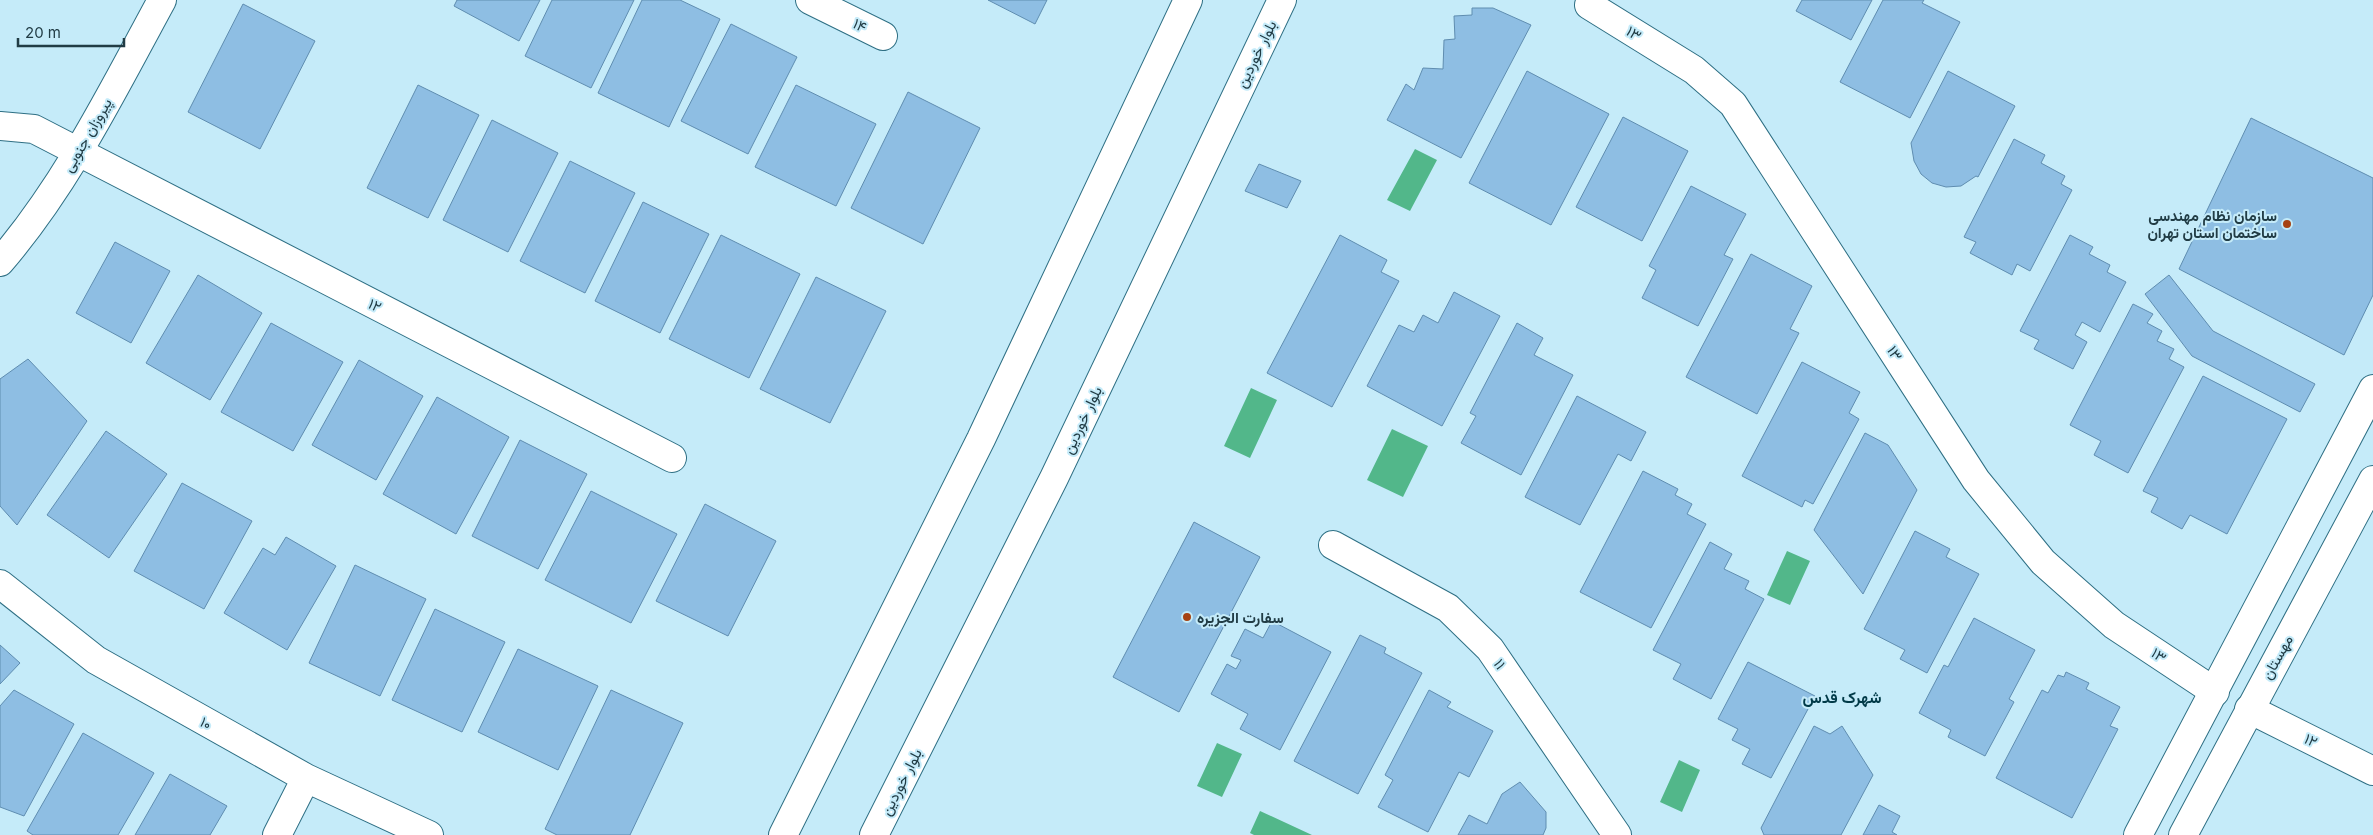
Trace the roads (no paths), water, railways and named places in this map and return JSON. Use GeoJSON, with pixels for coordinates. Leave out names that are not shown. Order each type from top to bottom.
{"type":"FeatureCollection","features":[{"type":"Feature","properties":{"kind":"street","name":"پیروزان جنوبی"},"geometry":{"type":"LineString","coordinates":[[0,262],[24,234],[78,152],[162,0]]}},
{"type":"Feature","properties":{"kind":"street","name":"۱۴"},"geometry":{"type":"LineString","coordinates":[[810,0],[883,36]]}},
{"type":"Feature","properties":{"kind":"street"},"geometry":{"type":"LineString","coordinates":[[783,835],[981,439],[1188,0]]}},
{"type":"Feature","properties":{"kind":"street","name":"بلوار خوردین"},"geometry":{"type":"LineString","coordinates":[[874,835],[1054,478],[1282,0]]}},
{"type":"Feature","properties":{"kind":"street","name":"۱۳"},"geometry":{"type":"LineString","coordinates":[[1589,5],[1694,70],[1733,104],[1976,480],[2043,562],[2114,625],[2215,692],[2249,709]]}},
{"type":"Feature","properties":{"kind":"street","name":"۱۲"},"geometry":{"type":"LineString","coordinates":[[0,126],[34,129],[672,458]]}},
{"type":"Feature","properties":{"kind":"street"},"geometry":{"type":"LineString","coordinates":[[2138,835],[2373,389]]}},
{"type":"Feature","properties":{"kind":"street","name":"مهستان"},"geometry":{"type":"LineString","coordinates":[[2183,835],[2373,480]]}},
{"type":"Feature","properties":{"kind":"street","name":"۱۱"},"geometry":{"type":"LineString","coordinates":[[1333,545],[1448,608],[1490,649],[1617,835]]}},
{"type":"Feature","properties":{"kind":"street","name":"۱۰"},"geometry":{"type":"LineString","coordinates":[[0,584],[96,660],[306,778],[429,835]]}},
{"type":"Feature","properties":{"kind":"street","name":"۱۲"},"geometry":{"type":"LineString","coordinates":[[2249,709],[2373,771]]}},
{"type":"Feature","properties":{"kind":"street"},"geometry":{"type":"LineString","coordinates":[[277,835],[306,778]]}},
{"type":"Feature","properties":{"kind":"place","name":"سازمان نظام مهندسی ساختمان استان تهران"},"geometry":{"type":"Point","coordinates":[2287,224]}},
{"type":"Feature","properties":{"kind":"place","name":"سفارت الجزیره"},"geometry":{"type":"Point","coordinates":[1187,617]}},
{"type":"Feature","properties":{"kind":"district","name":"شهرک قدس"},"geometry":{"type":"Point","coordinates":[1842,697]}}]}
